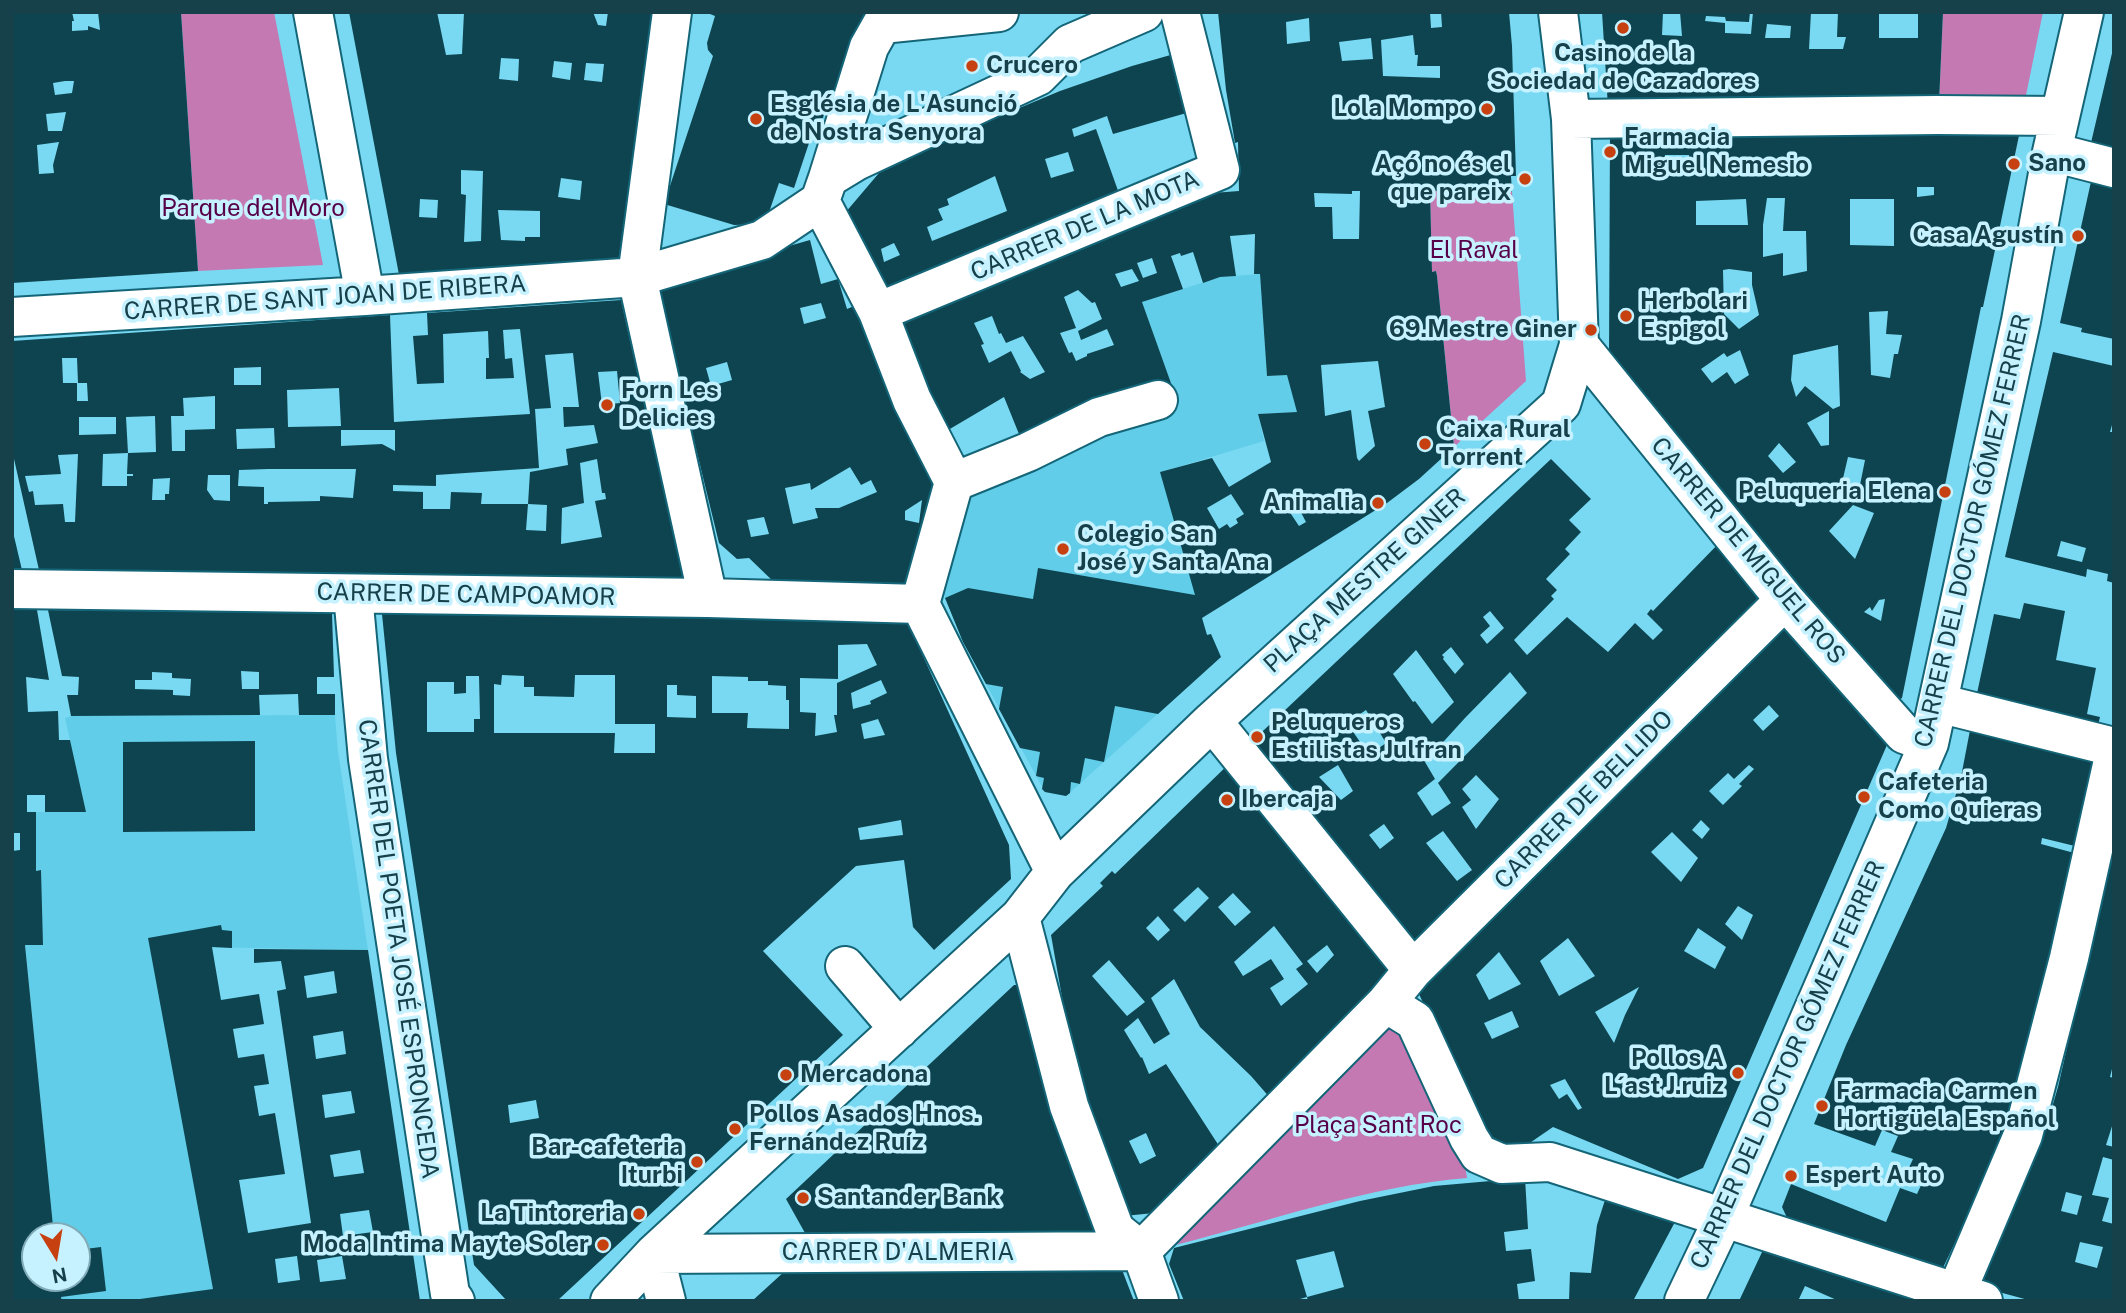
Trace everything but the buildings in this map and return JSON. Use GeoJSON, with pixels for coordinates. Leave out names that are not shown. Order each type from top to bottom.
{"type":"FeatureCollection","features":[{"type":"Feature","properties":{"kind":"street"},"geometry":{"type":"LineString","coordinates":[[313,12],[365,296]]}},
{"type":"Feature","properties":{"kind":"street"},"geometry":{"type":"LineString","coordinates":[[672,12],[637,277],[708,598]]}},
{"type":"Feature","properties":{"kind":"street"},"geometry":{"type":"LineString","coordinates":[[999,12],[882,24],[869,47],[824,189],[878,312],[912,400],[954,482],[920,604],[1055,872]]}},
{"type":"Feature","properties":{"kind":"street","name":"CARRER DE SANT JOAN DE RIBERA"},"geometry":{"type":"LineString","coordinates":[[12,317],[637,277],[762,240],[856,161],[1038,76],[1070,44],[1144,12]]}},
{"type":"Feature","properties":{"kind":"street","name":"CARRER DE LA MOTA"},"geometry":{"type":"LineString","coordinates":[[878,312],[1220,170],[1180,12]]}},
{"type":"Feature","properties":{"kind":"street","name":"PLAÇA MESTRE GINER"},"geometry":{"type":"LineString","coordinates":[[610,1301],[654,1254],[1020,917],[1055,872],[1212,721],[1561,404],[1579,345],[1571,119],[1558,12]]}},
{"type":"Feature","properties":{"kind":"street","name":"CARRER DEL DOCTOR GÓMEZ FERRER"},"geometry":{"type":"LineString","coordinates":[[1684,1301],[1724,1217],[1929,743],[2021,321],[2056,134],[2084,12]]}},
{"type":"Feature","properties":{"kind":"street"},"geometry":{"type":"LineString","coordinates":[[1571,119],[1909,115],[2056,134],[2114,168]]}},
{"type":"Feature","properties":{"kind":"street","name":"CARRER DE MIGUEL ROS"},"geometry":{"type":"LineString","coordinates":[[1579,345],[1785,600],[1904,734],[1929,743]]}},
{"type":"Feature","properties":{"kind":"street"},"geometry":{"type":"LineString","coordinates":[[954,482],[1028,452],[1099,417],[1158,400]]}},
{"type":"Feature","properties":{"kind":"street","name":"CARRER DE CAMPOAMOR"},"geometry":{"type":"LineString","coordinates":[[12,589],[708,598],[920,604]]}},
{"type":"Feature","properties":{"kind":"street","name":"CARRER DEL POETA JOSÉ ESPRONCEDA"},"geometry":{"type":"LineString","coordinates":[[353,594],[368,759],[450,1294],[455,1301]]}},
{"type":"Feature","properties":{"kind":"street","name":"CARRER DE BELLIDO"},"geometry":{"type":"LineString","coordinates":[[1141,1251],[1386,1003],[1413,970],[1785,600]]}},
{"type":"Feature","properties":{"kind":"street"},"geometry":{"type":"LineString","coordinates":[[1938,703],[2114,747]]}},
{"type":"Feature","properties":{"kind":"street"},"geometry":{"type":"LineString","coordinates":[[1212,721],[1413,970]]}},
{"type":"Feature","properties":{"kind":"street"},"geometry":{"type":"LineString","coordinates":[[1386,1003],[1415,1021],[1479,1154],[1502,1164],[1550,1162],[1969,1297],[2023,1135],[2069,958],[2114,756]]}},
{"type":"Feature","properties":{"kind":"street"},"geometry":{"type":"LineString","coordinates":[[1020,917],[1069,1106],[1115,1230],[1141,1251],[1159,1301]]}},
{"type":"Feature","properties":{"kind":"street"},"geometry":{"type":"LineString","coordinates":[[845,966],[900,1028]]}},
{"type":"Feature","properties":{"kind":"street","name":"CARRER D'ALMERIA"},"geometry":{"type":"LineString","coordinates":[[654,1254],[1141,1251]]}},
{"type":"Feature","properties":{"kind":"street"},"geometry":{"type":"LineString","coordinates":[[654,1254],[666,1301]]}},
{"type":"Feature","properties":{"kind":"shaded area","name":"Colegio San José y Santa Ana"},"geometry":{"type":"Polygon","coordinates":[[[1260,274],[1267,376],[1321,372],[1325,416],[1300,420],[1298,412],[1258,414],[1264,441],[1161,472],[1207,635],[1211,634],[1221,657],[1066,796],[1045,792],[963,642],[945,598],[938,571],[963,493],[1149,414],[1179,407],[1142,302],[1220,277],[1260,274]]]}},
{"type":"Feature","properties":{"kind":"shaded area"},"geometry":{"type":"Polygon","coordinates":[[[335,715],[368,950],[195,947],[261,1301],[62,1301],[61,1292],[91,1292],[91,1222],[53,1222],[25,945],[40,870],[36,871],[36,812],[86,812],[65,718],[335,715]]]}},
{"type":"Feature","properties":{"kind":"green space","name":"Parque del Moro"},"geometry":{"type":"Polygon","coordinates":[[[181,12],[274,12],[323,265],[198,271],[181,12]]]}},
{"type":"Feature","properties":{"kind":"green space"},"geometry":{"type":"Polygon","coordinates":[[[1943,12],[2043,12],[2024,105],[1939,103],[1943,12]]]}},
{"type":"Feature","properties":{"kind":"green space","name":"El Raval"},"geometry":{"type":"Polygon","coordinates":[[[1430,191],[1512,192],[1526,381],[1454,447],[1437,276],[1436,271],[1432,272],[1430,191]]]}},
{"type":"Feature","properties":{"kind":"green space","name":"Plaça Sant Roc"},"geometry":{"type":"Polygon","coordinates":[[[1394,1028],[1413,1044],[1463,1154],[1467,1178],[1356,1196],[1175,1245],[1172,1240],[1380,1030],[1394,1028]]]}},
{"type":"Feature","properties":{"kind":"place","name":"Casino de la Sociedad de Cazadores"},"geometry":{"type":"Point","coordinates":[1623,28]}},
{"type":"Feature","properties":{"kind":"place","name":"Crucero"},"geometry":{"type":"Point","coordinates":[972,66]}},
{"type":"Feature","properties":{"kind":"place","name":"Lola Mompo"},"geometry":{"type":"Point","coordinates":[1487,109]}},
{"type":"Feature","properties":{"kind":"place","name":"Església de L'Asunció de Nostra Senyora"},"geometry":{"type":"Point","coordinates":[756,119]}},
{"type":"Feature","properties":{"kind":"place","name":"Farmacia Miguel Nemesio"},"geometry":{"type":"Point","coordinates":[1610,152]}},
{"type":"Feature","properties":{"kind":"place","name":"Sano"},"geometry":{"type":"Point","coordinates":[2014,164]}},
{"type":"Feature","properties":{"kind":"place","name":"Açó no és el que pareix"},"geometry":{"type":"Point","coordinates":[1525,179]}},
{"type":"Feature","properties":{"kind":"place","name":"Casa Agustín"},"geometry":{"type":"Point","coordinates":[2078,236]}},
{"type":"Feature","properties":{"kind":"place","name":"Herbolari Espigol"},"geometry":{"type":"Point","coordinates":[1626,316]}},
{"type":"Feature","properties":{"kind":"place","name":"69.Mestre Giner"},"geometry":{"type":"Point","coordinates":[1591,330]}},
{"type":"Feature","properties":{"kind":"place","name":"Forn Les Delicies"},"geometry":{"type":"Point","coordinates":[607,405]}},
{"type":"Feature","properties":{"kind":"place","name":"Caixa Rural Torrent"},"geometry":{"type":"Point","coordinates":[1425,444]}},
{"type":"Feature","properties":{"kind":"place","name":"Peluqueria Elena"},"geometry":{"type":"Point","coordinates":[1945,492]}},
{"type":"Feature","properties":{"kind":"place","name":"Animalia"},"geometry":{"type":"Point","coordinates":[1378,503]}},
{"type":"Feature","properties":{"kind":"place","name":"Colegio San José y Santa Ana"},"geometry":{"type":"Point","coordinates":[1063,549]}},
{"type":"Feature","properties":{"kind":"place","name":"Peluqueros Estilistas Julfran"},"geometry":{"type":"Point","coordinates":[1257,737]}},
{"type":"Feature","properties":{"kind":"place","name":"Cafeteria Como Quieras"},"geometry":{"type":"Point","coordinates":[1864,797]}},
{"type":"Feature","properties":{"kind":"place","name":"Ibercaja"},"geometry":{"type":"Point","coordinates":[1227,800]}},
{"type":"Feature","properties":{"kind":"place","name":"Pollos A L´ast J.ruiz"},"geometry":{"type":"Point","coordinates":[1738,1073]}},
{"type":"Feature","properties":{"kind":"place","name":"Mercadona"},"geometry":{"type":"Point","coordinates":[786,1075]}},
{"type":"Feature","properties":{"kind":"place","name":"Farmacia Carmen Hortigüela Español"},"geometry":{"type":"Point","coordinates":[1822,1106]}},
{"type":"Feature","properties":{"kind":"place","name":"Pollos Asados Hnos. Fernández Ruíz"},"geometry":{"type":"Point","coordinates":[735,1129]}},
{"type":"Feature","properties":{"kind":"place","name":"Bar-cafeteria Iturbi"},"geometry":{"type":"Point","coordinates":[697,1162]}},
{"type":"Feature","properties":{"kind":"place","name":"Espert Auto"},"geometry":{"type":"Point","coordinates":[1791,1176]}},
{"type":"Feature","properties":{"kind":"place","name":"Santander Bank"},"geometry":{"type":"Point","coordinates":[803,1198]}},
{"type":"Feature","properties":{"kind":"place","name":"La Tintoreria"},"geometry":{"type":"Point","coordinates":[639,1214]}},
{"type":"Feature","properties":{"kind":"place","name":"Moda Intima Mayte Soler"},"geometry":{"type":"Point","coordinates":[603,1245]}}]}
